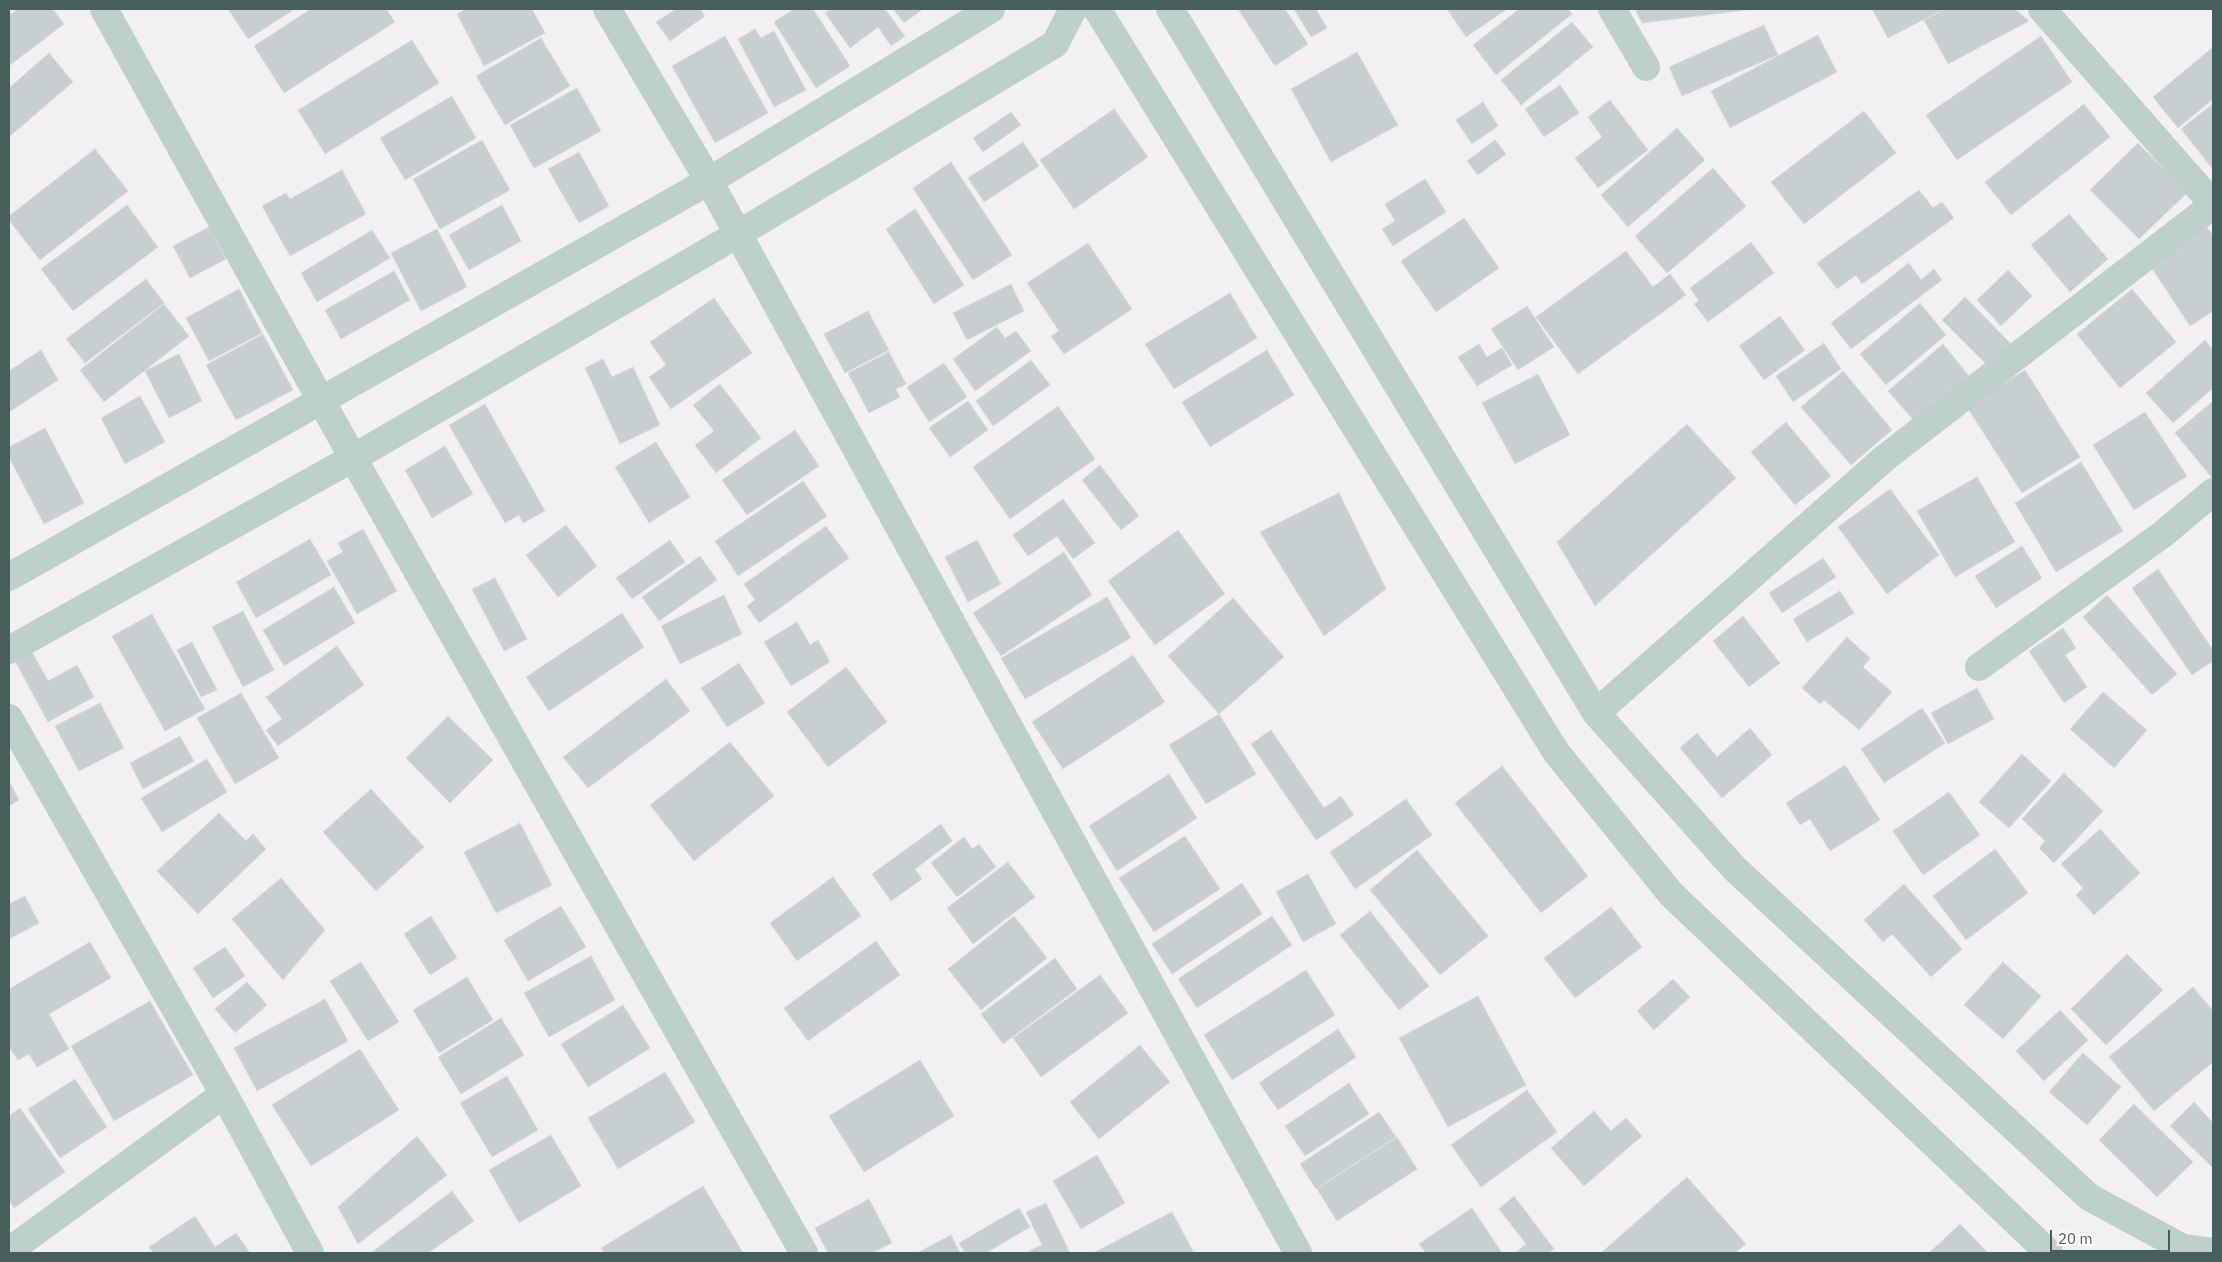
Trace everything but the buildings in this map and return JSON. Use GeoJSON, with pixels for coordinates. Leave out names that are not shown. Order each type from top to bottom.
{"type":"FeatureCollection","features":[{"type":"Feature","properties":{"kind":"street"},"geometry":{"type":"LineString","coordinates":[[104,9],[353,458],[804,1253]]}},
{"type":"Feature","properties":{"kind":"street"},"geometry":{"type":"LineString","coordinates":[[607,9],[709,181],[1298,1253]]}},
{"type":"Feature","properties":{"kind":"street"},"geometry":{"type":"LineString","coordinates":[[9,577],[709,181],[992,9]]}},
{"type":"Feature","properties":{"kind":"street"},"geometry":{"type":"LineString","coordinates":[[9,650],[353,458],[738,234],[1055,44],[1073,9]]}},
{"type":"Feature","properties":{"kind":"street"},"geometry":{"type":"LineString","coordinates":[[1097,9],[1556,752],[1671,894],[2050,1253]]}},
{"type":"Feature","properties":{"kind":"street"},"geometry":{"type":"LineString","coordinates":[[1170,9],[1596,713],[1734,868],[2089,1196],[2182,1248],[2213,1252]]}},
{"type":"Feature","properties":{"kind":"street"},"geometry":{"type":"LineString","coordinates":[[1612,9],[1646,67]]}},
{"type":"Feature","properties":{"kind":"street"},"geometry":{"type":"LineString","coordinates":[[1596,713],[1886,457],[2213,205],[2042,9]]}},
{"type":"Feature","properties":{"kind":"street"},"geometry":{"type":"LineString","coordinates":[[1979,667],[2163,534],[2213,492]]}},
{"type":"Feature","properties":{"kind":"street"},"geometry":{"type":"LineString","coordinates":[[9,718],[224,1094],[310,1253]]}},
{"type":"Feature","properties":{"kind":"street"},"geometry":{"type":"LineString","coordinates":[[9,1251],[224,1094]]}}]}
